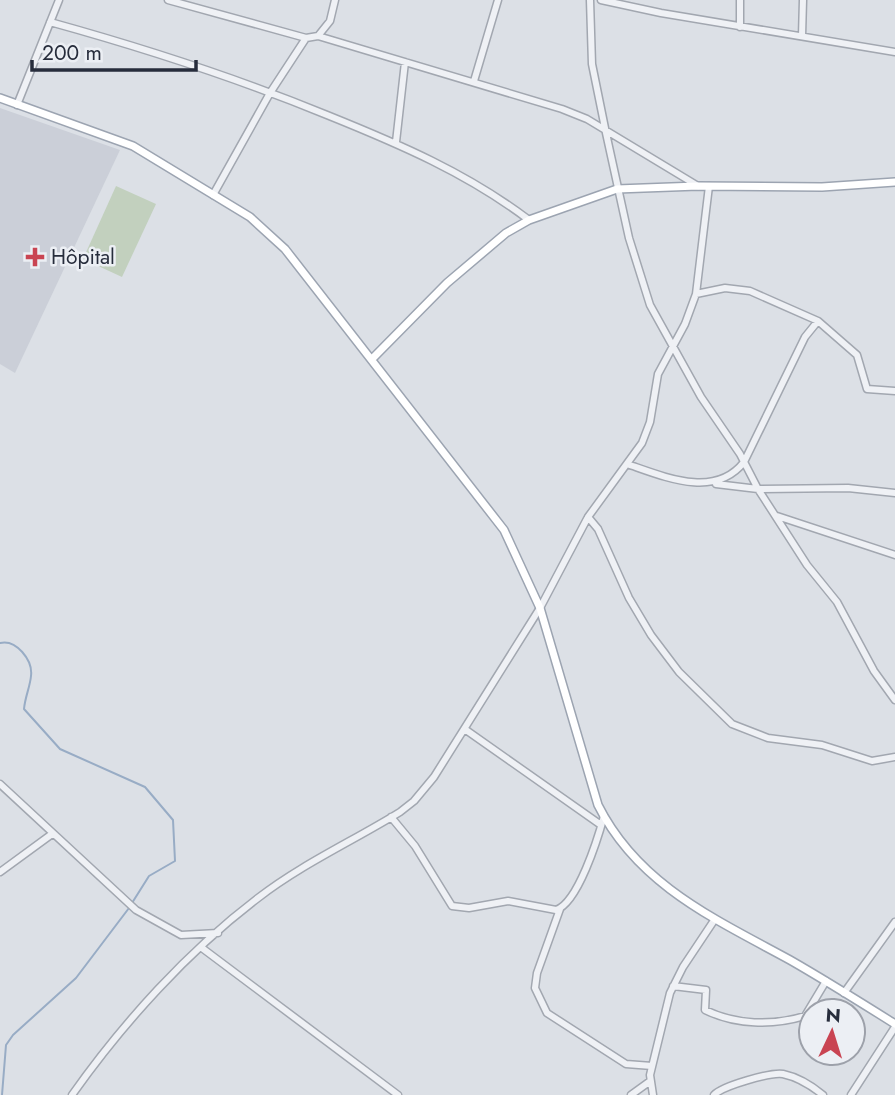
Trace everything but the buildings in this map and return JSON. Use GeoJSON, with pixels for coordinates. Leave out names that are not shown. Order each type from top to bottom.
{"type":"FeatureCollection","features":[{"type":"Feature","properties":{"kind":"main road"},"geometry":{"type":"LineString","coordinates":[[0,99],[132,146],[250,217],[272,236],[372,359],[504,530],[540,608],[589,776],[604,816],[643,869],[715,919],[826,981],[895,1025]]}},
{"type":"Feature","properties":{"kind":"main road"},"geometry":{"type":"LineString","coordinates":[[372,359],[479,253],[529,220],[617,189],[894,184]]}},
{"type":"Feature","properties":{"kind":"street"},"geometry":{"type":"LineString","coordinates":[[17,104],[59,0]]}},
{"type":"Feature","properties":{"kind":"street"},"geometry":{"type":"LineString","coordinates":[[168,0],[306,38],[318,36],[474,81],[579,115],[698,186]]}},
{"type":"Feature","properties":{"kind":"street"},"geometry":{"type":"LineString","coordinates":[[318,36],[330,21],[335,0]]}},
{"type":"Feature","properties":{"kind":"street"},"geometry":{"type":"LineString","coordinates":[[474,81],[498,0]]}},
{"type":"Feature","properties":{"kind":"street"},"geometry":{"type":"LineString","coordinates":[[590,0],[592,64],[617,189],[639,274],[672,348],[807,565],[837,602],[874,671],[895,701]]}},
{"type":"Feature","properties":{"kind":"street"},"geometry":{"type":"LineString","coordinates":[[601,0],[740,27],[895,52]]}},
{"type":"Feature","properties":{"kind":"street"},"geometry":{"type":"LineString","coordinates":[[740,0],[740,27]]}},
{"type":"Feature","properties":{"kind":"street"},"geometry":{"type":"LineString","coordinates":[[802,36],[803,0]]}},
{"type":"Feature","properties":{"kind":"street"},"geometry":{"type":"LineString","coordinates":[[50,22],[154,51],[396,142],[470,179],[529,220]]}},
{"type":"Feature","properties":{"kind":"street"},"geometry":{"type":"LineString","coordinates":[[213,195],[270,93],[306,38]]}},
{"type":"Feature","properties":{"kind":"street"},"geometry":{"type":"LineString","coordinates":[[396,142],[405,62]]}},
{"type":"Feature","properties":{"kind":"street"},"geometry":{"type":"LineString","coordinates":[[72,1095],[131,1022],[218,933],[271,888],[391,817],[424,790],[466,730],[540,608],[588,517],[646,436],[658,374],[696,294],[709,186]]}},
{"type":"Feature","properties":{"kind":"street"},"geometry":{"type":"LineString","coordinates":[[696,294],[725,288],[750,291],[818,321],[857,355],[867,389],[895,391]]}},
{"type":"Feature","properties":{"kind":"street"},"geometry":{"type":"LineString","coordinates":[[716,484],[736,473],[744,462],[805,337],[818,321]]}},
{"type":"Feature","properties":{"kind":"street"},"geometry":{"type":"LineString","coordinates":[[627,464],[700,483],[758,489],[862,488],[895,493]]}},
{"type":"Feature","properties":{"kind":"street"},"geometry":{"type":"LineString","coordinates":[[777,516],[895,555]]}},
{"type":"Feature","properties":{"kind":"street"},"geometry":{"type":"LineString","coordinates":[[588,517],[598,529],[629,598],[650,635],[682,675],[732,724],[768,738],[835,748],[872,761],[895,757]]}},
{"type":"Feature","properties":{"kind":"street"},"geometry":{"type":"LineString","coordinates":[[466,730],[601,825]]}},
{"type":"Feature","properties":{"kind":"street"},"geometry":{"type":"LineString","coordinates":[[0,784],[136,910],[181,935],[218,933]]}},
{"type":"Feature","properties":{"kind":"street"},"geometry":{"type":"LineString","coordinates":[[604,816],[591,862],[560,909],[537,973],[535,988],[547,1013],[626,1064],[652,1066]]}},
{"type":"Feature","properties":{"kind":"street"},"geometry":{"type":"LineString","coordinates":[[391,817],[415,846],[452,906],[469,908],[508,901],[560,909]]}},
{"type":"Feature","properties":{"kind":"street"},"geometry":{"type":"LineString","coordinates":[[0,872],[52,834]]}},
{"type":"Feature","properties":{"kind":"street"},"geometry":{"type":"LineString","coordinates":[[653,1095],[649,1082],[652,1066],[674,984],[682,967],[715,919]]}},
{"type":"Feature","properties":{"kind":"street"},"geometry":{"type":"LineString","coordinates":[[844,993],[895,922]]}},
{"type":"Feature","properties":{"kind":"street"},"geometry":{"type":"LineString","coordinates":[[202,948],[398,1095]]}},
{"type":"Feature","properties":{"kind":"street"},"geometry":{"type":"LineString","coordinates":[[674,984],[706,990],[705,1010],[716,1015],[734,1021],[767,1023],[805,1016],[826,981]]}},
{"type":"Feature","properties":{"kind":"street"},"geometry":{"type":"LineString","coordinates":[[850,1095],[895,1025]]}},
{"type":"Feature","properties":{"kind":"street"},"geometry":{"type":"LineString","coordinates":[[714,1095],[728,1086],[776,1074],[801,1082],[823,1095]]}},
{"type":"Feature","properties":{"kind":"street"},"geometry":{"type":"LineString","coordinates":[[631,1095],[649,1082]]}},
{"type":"Feature","properties":{"kind":"shaded area","name":"Hôpital"},"geometry":{"type":"Polygon","coordinates":[[[0,108],[120,150],[15,373],[0,364],[0,108]]]}},
{"type":"Feature","properties":{"kind":"green space"},"geometry":{"type":"Polygon","coordinates":[[[116,186],[156,204],[122,277],[83,259],[116,186]]]}},
{"type":"Feature","properties":{"kind":"waterway"},"geometry":{"type":"LineString","coordinates":[[0,643],[12,644],[26,657],[31,676],[24,709],[60,749],[145,787],[173,820],[175,861],[149,876],[132,903]]}},
{"type":"Feature","properties":{"kind":"waterway"},"geometry":{"type":"LineString","coordinates":[[2,1095],[6,1045],[13,1035],[76,978],[129,908]]}},
{"type":"Feature","properties":{"kind":"place","name":"Hôpital"},"geometry":{"type":"Point","coordinates":[35,257]}}]}
